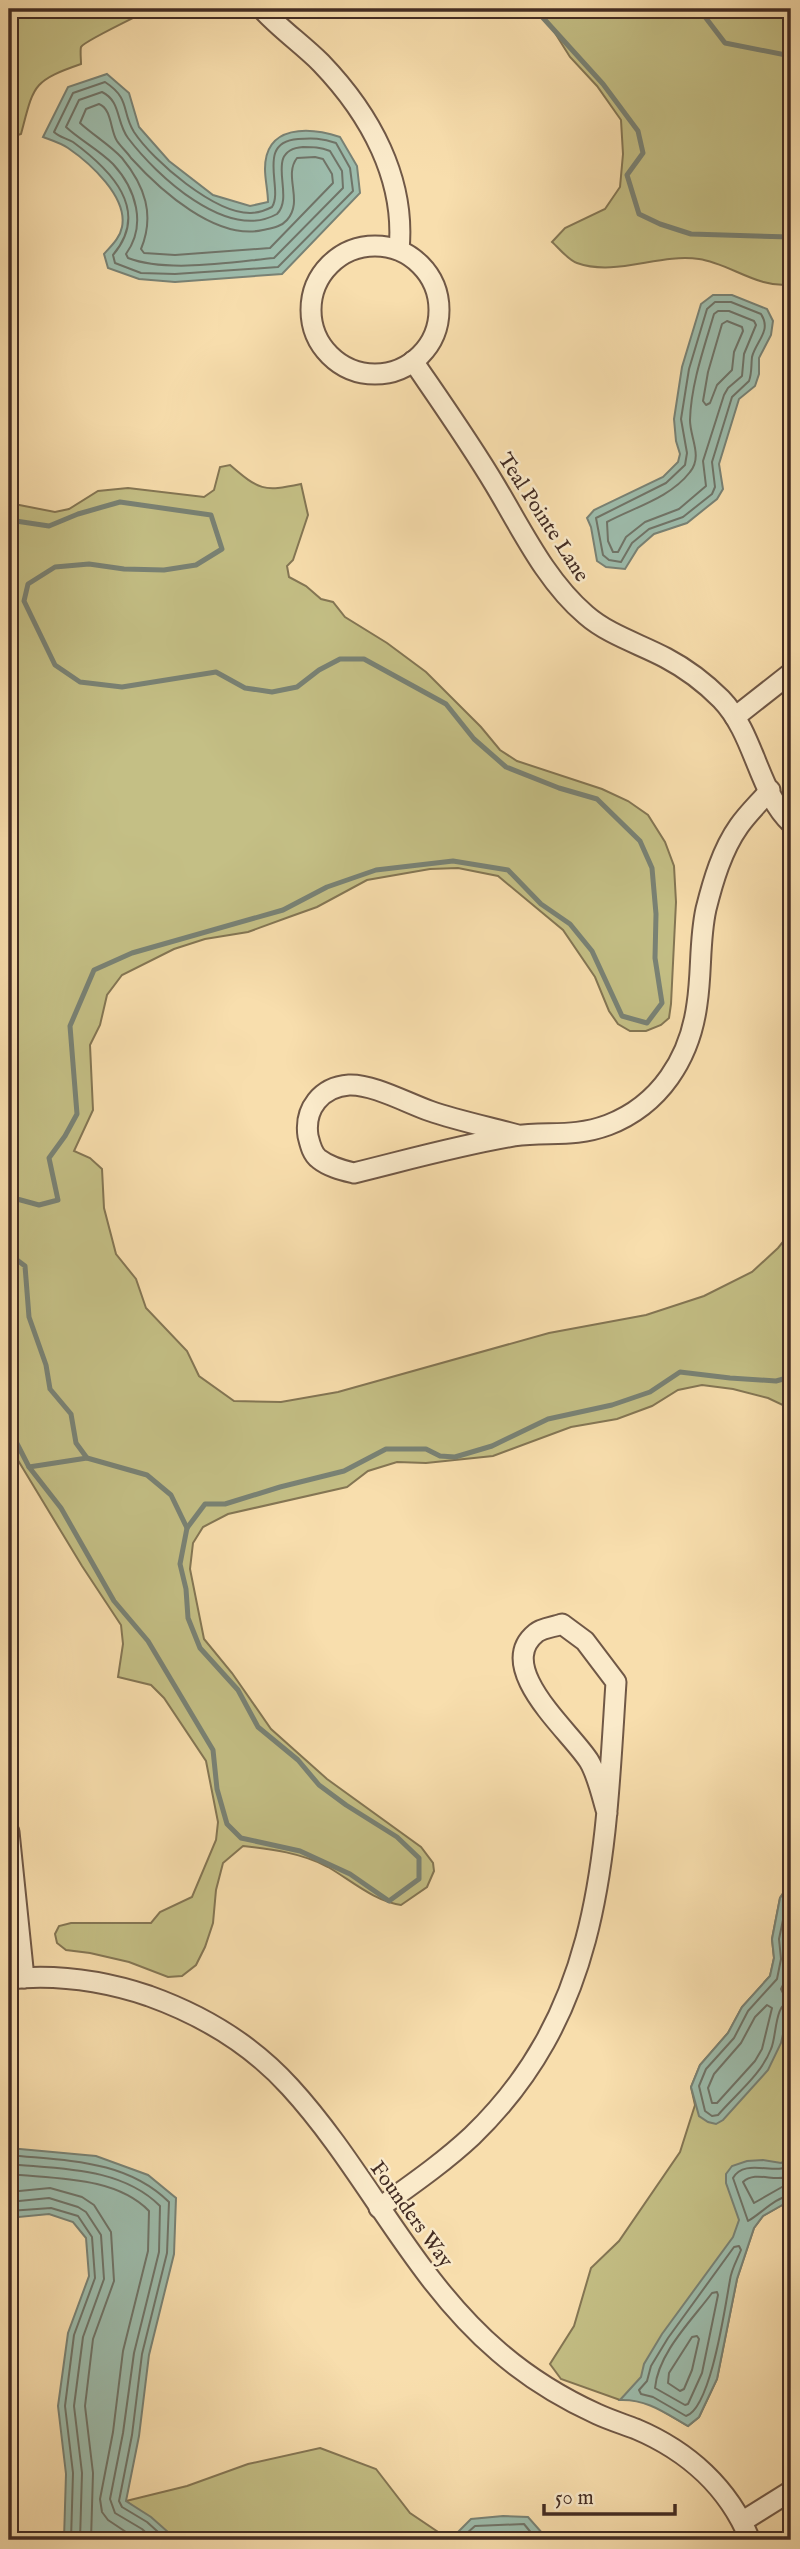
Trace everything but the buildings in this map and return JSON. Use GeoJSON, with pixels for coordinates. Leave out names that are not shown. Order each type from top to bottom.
{"type":"FeatureCollection","features":[{"type":"Feature","properties":{"kind":"street"},"geometry":{"type":"LineString","coordinates":[[262,9],[320,62],[342,87],[377,142],[394,179],[400,204],[399,250]]}},
{"type":"Feature","properties":{"kind":"street"},"geometry":{"type":"LineString","coordinates":[[383,246],[399,250],[416,260],[427,272],[435,287],[439,305],[438,320],[433,336],[413,361],[400,369],[368,373],[336,361],[324,349],[312,320],[315,286],[323,272],[350,250],[383,246]]}},
{"type":"Feature","properties":{"kind":"street","name":"Teal Pointe Lane"},"geometry":{"type":"LineString","coordinates":[[413,361],[480,461],[543,564],[568,598],[588,617],[605,628],[685,669],[720,699],[735,717],[783,815],[791,822]]}},
{"type":"Feature","properties":{"kind":"street"},"geometry":{"type":"LineString","coordinates":[[735,717],[791,673]]}},
{"type":"Feature","properties":{"kind":"street"},"geometry":{"type":"LineString","coordinates":[[518,1135],[351,1085],[332,1088],[318,1097],[310,1110],[307,1124],[310,1146],[317,1158],[336,1168],[354,1173],[479,1142],[518,1135],[561,1135],[606,1125],[646,1103],[676,1070],[692,1033],[698,1003],[704,921],[719,866],[740,825],[770,790]]}},
{"type":"Feature","properties":{"kind":"street"},"geometry":{"type":"LineString","coordinates":[[379,2208],[444,2161],[498,2108],[529,2067],[551,2030],[570,1991],[587,1938],[604,1853],[607,1813],[616,1682],[585,1641],[562,1624],[537,1633],[524,1649],[524,1674],[548,1711],[591,1764],[607,1813]]}},
{"type":"Feature","properties":{"kind":"street"},"geometry":{"type":"LineString","coordinates":[[9,1832],[17,1978]]}},
{"type":"Feature","properties":{"kind":"street","name":"Founders Way"},"geometry":{"type":"LineString","coordinates":[[17,1978],[62,1978],[134,1991],[172,2004],[231,2036],[261,2059],[314,2115],[441,2293],[469,2325],[534,2379],[570,2401],[647,2434],[691,2460],[716,2483],[743,2521],[750,2540]]}},
{"type":"Feature","properties":{"kind":"street"},"geometry":{"type":"LineString","coordinates":[[743,2521],[791,2491]]}},
{"type":"Feature","properties":{"kind":"shaded area"},"geometry":{"type":"Polygon","coordinates":[[[9,9],[151,9],[84,44],[81,47],[81,64],[53,75],[38,87],[29,105],[21,134],[9,138],[9,9]]]}},
{"type":"Feature","properties":{"kind":"shaded area"},"geometry":{"type":"Polygon","coordinates":[[[535,9],[791,9],[791,284],[779,285],[756,280],[722,265],[699,259],[669,259],[622,266],[592,267],[567,257],[552,242],[565,228],[605,209],[620,187],[623,154],[621,120],[535,9]]]}},
{"type":"Feature","properties":{"kind":"shaded area"},"geometry":{"type":"Polygon","coordinates":[[[230,465],[248,480],[262,487],[278,488],[301,484],[308,515],[293,560],[287,566],[289,577],[306,586],[321,599],[333,602],[345,617],[426,672],[500,750],[517,761],[602,789],[628,801],[648,815],[665,842],[674,866],[676,902],[671,1004],[669,1018],[661,1025],[646,1031],[630,1031],[618,1024],[609,1011],[595,977],[563,930],[498,876],[458,868],[430,869],[367,880],[317,907],[248,932],[205,939],[174,949],[122,975],[107,995],[100,1025],[90,1045],[93,1110],[74,1151],[90,1158],[102,1169],[104,1208],[116,1254],[136,1279],[146,1308],[187,1351],[199,1376],[234,1401],[281,1402],[338,1392],[549,1333],[646,1315],[704,1296],[752,1272],[791,1232],[791,1409],[768,1398],[702,1385],[678,1390],[652,1406],[617,1419],[571,1427],[493,1456],[426,1463],[397,1462],[368,1471],[347,1487],[228,1514],[203,1527],[193,1543],[190,1569],[204,1639],[232,1673],[271,1729],[327,1779],[421,1847],[433,1863],[434,1871],[427,1887],[401,1905],[372,1895],[328,1867],[308,1858],[243,1846],[223,1863],[216,1890],[213,1923],[196,1965],[182,1976],[168,1977],[129,1962],[66,1950],[57,1943],[55,1934],[59,1926],[71,1923],[151,1923],[160,1912],[192,1897],[216,1840],[218,1822],[206,1761],[164,1698],[151,1685],[118,1677],[123,1644],[121,1625],[16,1457],[9,1457],[9,503],[55,512],[69,509],[98,491],[128,488],[204,497],[214,490],[220,467],[230,465]]]}},
{"type":"Feature","properties":{"kind":"shaded area"},"geometry":{"type":"Polygon","coordinates":[[[791,1881],[791,2200],[763,2216],[754,2228],[737,2279],[717,2379],[699,2417],[688,2426],[649,2403],[620,2400],[561,2379],[550,2364],[574,2326],[591,2268],[619,2241],[680,2152],[695,2105],[691,2087],[700,2065],[728,2033],[742,2007],[770,1976],[774,1958],[772,1939],[780,1898],[791,1881]]]}},
{"type":"Feature","properties":{"kind":"shaded area"},"geometry":{"type":"Polygon","coordinates":[[[320,2448],[376,2469],[410,2513],[450,2540],[177,2540],[126,2501],[187,2486],[248,2464],[320,2448]]]}},
{"type":"Feature","properties":{"kind":"water"},"geometry":{"type":"Polygon","coordinates":[[[107,74],[129,93],[139,127],[169,161],[213,195],[250,206],[268,202],[265,169],[267,154],[272,144],[281,136],[303,131],[340,137],[357,166],[360,193],[282,274],[175,282],[139,279],[108,268],[104,254],[122,227],[119,204],[105,182],[87,162],[65,146],[43,137],[68,87],[107,74]]]}},
{"type":"Feature","properties":{"kind":"water"},"geometry":{"type":"Polygon","coordinates":[[[713,295],[732,295],[767,309],[773,321],[771,335],[759,358],[759,374],[755,386],[739,399],[719,464],[723,489],[717,499],[687,523],[654,534],[638,548],[625,569],[606,567],[597,561],[587,518],[594,510],[663,477],[678,462],[680,454],[674,419],[682,367],[701,304],[713,295]]]}},
{"type":"Feature","properties":{"kind":"water"},"geometry":{"type":"Polygon","coordinates":[[[790,1885],[791,1999],[781,2043],[768,2070],[723,2120],[716,2124],[708,2122],[699,2116],[691,2087],[700,2065],[728,2033],[742,2007],[770,1976],[774,1958],[772,1939],[780,1898],[790,1885]]]}},
{"type":"Feature","properties":{"kind":"water"},"geometry":{"type":"Polygon","coordinates":[[[9,2148],[96,2156],[148,2175],[176,2198],[174,2254],[149,2355],[139,2436],[126,2501],[151,2517],[177,2540],[64,2539],[66,2474],[58,2406],[68,2333],[89,2276],[86,2238],[73,2222],[49,2214],[9,2218],[9,2148]]]}},
{"type":"Feature","properties":{"kind":"water"},"geometry":{"type":"Polygon","coordinates":[[[791,2158],[791,2200],[763,2216],[754,2228],[737,2279],[717,2379],[699,2417],[688,2426],[647,2404],[620,2400],[641,2377],[644,2364],[662,2334],[733,2237],[739,2220],[726,2183],[726,2174],[732,2166],[747,2161],[781,2163],[791,2158]]]}},
{"type":"Feature","properties":{"kind":"water"},"geometry":{"type":"Polygon","coordinates":[[[528,2517],[543,2534],[544,2540],[450,2540],[471,2519],[528,2517]]]}},
{"type":"Feature","properties":{"kind":"waterway"},"geometry":{"type":"LineString","coordinates":[[535,9],[603,84],[638,131],[643,153],[627,175],[639,214],[691,234],[791,237]]}},
{"type":"Feature","properties":{"kind":"waterway"},"geometry":{"type":"LineString","coordinates":[[699,9],[725,43],[791,56]]}},
{"type":"Feature","properties":{"kind":"waterway"},"geometry":{"type":"LineString","coordinates":[[9,520],[49,526],[120,502],[211,515],[222,549],[196,565],[164,570],[124,569],[89,564],[55,567],[28,584],[24,601],[55,665],[80,682],[122,687],[216,672],[245,688],[272,692],[297,687],[319,670],[340,659],[364,659],[446,704],[474,739],[506,767],[559,788],[597,799],[640,841],[652,868],[656,914],[655,958],[662,1003],[647,1023],[622,1016],[592,951],[570,924],[541,904],[508,870],[453,861],[376,870],[327,887],[283,910],[132,953],[94,970],[70,1026],[77,1114],[49,1158],[58,1200],[39,1205],[17,1199],[9,1203]]}},
{"type":"Feature","properties":{"kind":"waterway"},"geometry":{"type":"LineString","coordinates":[[9,1254],[25,1266],[29,1317],[46,1365],[50,1389],[71,1414],[76,1443],[87,1458],[147,1475],[171,1495],[187,1528]]}},
{"type":"Feature","properties":{"kind":"waterway"},"geometry":{"type":"LineString","coordinates":[[9,1428],[29,1467],[61,1508],[114,1601],[148,1641],[213,1750],[217,1789],[227,1824],[241,1838],[300,1851],[350,1874],[389,1901],[419,1879],[419,1858],[397,1837],[319,1785],[298,1760],[258,1727],[238,1690],[200,1648],[188,1618],[186,1589],[180,1564],[187,1528],[205,1504],[225,1504],[344,1471],[386,1449],[426,1449],[440,1456],[455,1457],[492,1446],[548,1419],[612,1405],[650,1392],[680,1372],[776,1381],[787,1378],[791,1310]]}},
{"type":"Feature","properties":{"kind":"waterway"},"geometry":{"type":"LineString","coordinates":[[29,1467],[87,1458]]}}]}
